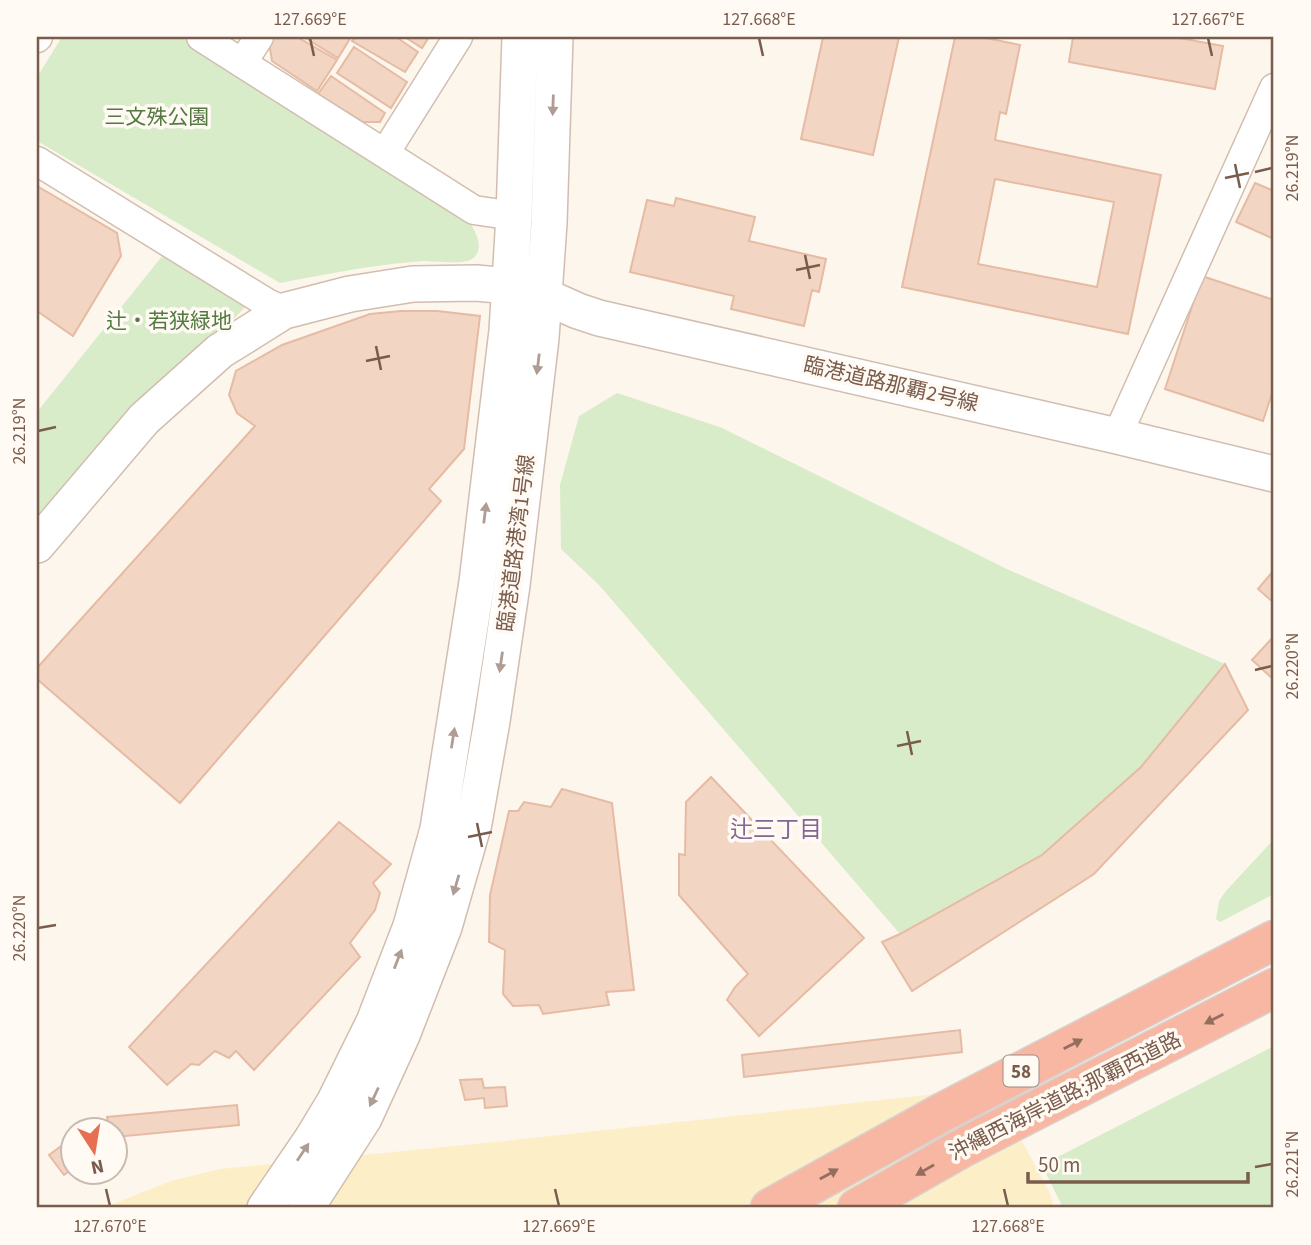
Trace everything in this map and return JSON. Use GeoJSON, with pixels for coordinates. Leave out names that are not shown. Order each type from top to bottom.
{"type":"FeatureCollection","features":[{"type":"Feature","properties":{"kind":"highway","name":"沖縄西海岸道路;那覇西道路"},"geometry":{"type":"LineString","coordinates":[[770,1208],[943,1112],[1274,940]]}},
{"type":"Feature","properties":{"kind":"highway","name":"沖縄西海岸道路;那覇西道路"},"geometry":{"type":"LineString","coordinates":[[857,1208],[964,1147],[1274,988]]}},
{"type":"Feature","properties":{"kind":"street"},"geometry":{"type":"LineString","coordinates":[[201,37],[474,210],[514,216]]}},
{"type":"Feature","properties":{"kind":"street"},"geometry":{"type":"LineString","coordinates":[[243,62],[260,37]]}},
{"type":"Feature","properties":{"kind":"street"},"geometry":{"type":"LineString","coordinates":[[385,153],[458,37]]}},
{"type":"Feature","properties":{"kind":"street","name":"臨港道路港湾1号線"},"geometry":{"type":"LineString","coordinates":[[388,1029],[411,926],[438,830],[478,582],[507,331],[520,37]]}},
{"type":"Feature","properties":{"kind":"street","name":"臨港道路港湾1号線"},"geometry":{"type":"LineString","coordinates":[[388,1029],[444,927],[474,823],[492,722],[512,585],[544,296],[555,37]]}},
{"type":"Feature","properties":{"kind":"street"},"geometry":{"type":"LineString","coordinates":[[1117,436],[1274,88]]}},
{"type":"Feature","properties":{"kind":"street"},"geometry":{"type":"LineString","coordinates":[[37,162],[284,311]]}},
{"type":"Feature","properties":{"kind":"street","name":"臨港道路那覇2号線"},"geometry":{"type":"LineString","coordinates":[[37,545],[144,419],[220,351],[284,311],[350,294],[413,284],[476,283],[510,286],[599,318],[1274,474]]}},
{"type":"Feature","properties":{"kind":"street"},"geometry":{"type":"LineString","coordinates":[[265,1208],[335,1101],[388,1029]]}},
{"type":"Feature","properties":{"kind":"street"},"geometry":{"type":"LineString","coordinates":[[306,1208],[364,1118],[388,1029]]}},
{"type":"Feature","properties":{"kind":"green space","name":"三文殊公園"},"geometry":{"type":"Polygon","coordinates":[[[62,37],[181,37],[288,108],[466,217],[478,238],[479,250],[472,259],[463,262],[388,264],[280,283],[37,141],[37,77],[62,37]]]}},
{"type":"Feature","properties":{"kind":"green space","name":"辻・若狭緑地"},"geometry":{"type":"Polygon","coordinates":[[[163,255],[247,305],[69,494],[37,532],[37,412],[163,255]]]}},
{"type":"Feature","properties":{"kind":"green space"},"geometry":{"type":"Polygon","coordinates":[[[617,393],[722,428],[1009,570],[1225,664],[1135,774],[1050,851],[900,934],[599,585],[561,549],[560,485],[579,416],[617,393]]]}},
{"type":"Feature","properties":{"kind":"green space"},"geometry":{"type":"Polygon","coordinates":[[[1274,839],[1274,894],[1220,922],[1216,919],[1219,901],[1274,839]]]}},
{"type":"Feature","properties":{"kind":"green space"},"geometry":{"type":"Polygon","coordinates":[[[1274,1046],[1274,1208],[1063,1208],[1042,1165],[1274,1046]]]}},
{"type":"Feature","properties":{"kind":"sand"},"geometry":{"type":"Polygon","coordinates":[[[936,1094],[1010,1119],[1050,1193],[1054,1208],[103,1208],[171,1181],[220,1169],[936,1094]]]}},
{"type":"Feature","properties":{"kind":"building"},"geometry":{"type":"Polygon","coordinates":[[[273,37],[297,37],[337,60],[317,91],[272,61],[269,42],[273,37]]]}},
{"type":"Feature","properties":{"kind":"building"},"geometry":{"type":"Polygon","coordinates":[[[304,37],[351,37],[338,58],[304,37]]]}},
{"type":"Feature","properties":{"kind":"building"},"geometry":{"type":"Polygon","coordinates":[[[356,37],[396,37],[418,52],[405,72],[352,41],[356,37]]]}},
{"type":"Feature","properties":{"kind":"building"},"geometry":{"type":"Polygon","coordinates":[[[405,37],[429,37],[422,48],[405,37]]]}},
{"type":"Feature","properties":{"kind":"building"},"geometry":{"type":"Polygon","coordinates":[[[823,37],[899,37],[873,155],[801,139],[823,37]]]}},
{"type":"Feature","properties":{"kind":"building"},"geometry":{"type":"Polygon","coordinates":[[[955,37],[981,37],[1020,45],[1006,114],[1000,112],[995,140],[1161,175],[1128,334],[902,287],[955,37]],[[995,179],[978,264],[1097,287],[1114,202],[995,179]]]}},
{"type":"Feature","properties":{"kind":"building"},"geometry":{"type":"Polygon","coordinates":[[[1073,37],[1174,37],[1223,46],[1215,89],[1069,62],[1073,37]]]}},
{"type":"Feature","properties":{"kind":"building"},"geometry":{"type":"Polygon","coordinates":[[[354,47],[407,82],[391,108],[337,73],[354,47]]]}},
{"type":"Feature","properties":{"kind":"building"},"geometry":{"type":"Polygon","coordinates":[[[331,76],[385,113],[380,122],[363,122],[318,94],[331,76]]]}},
{"type":"Feature","properties":{"kind":"building"},"geometry":{"type":"Polygon","coordinates":[[[1255,183],[1274,191],[1274,239],[1236,222],[1255,183]]]}},
{"type":"Feature","properties":{"kind":"building"},"geometry":{"type":"Polygon","coordinates":[[[37,186],[117,233],[121,256],[73,336],[37,311],[37,186]]]}},
{"type":"Feature","properties":{"kind":"building"},"geometry":{"type":"Polygon","coordinates":[[[676,198],[755,217],[749,241],[826,259],[819,292],[812,290],[804,326],[731,309],[734,296],[630,272],[647,200],[674,206],[676,198]]]}},
{"type":"Feature","properties":{"kind":"building"},"geometry":{"type":"Polygon","coordinates":[[[1202,276],[1274,300],[1274,387],[1263,421],[1165,389],[1202,276]]]}},
{"type":"Feature","properties":{"kind":"building"},"geometry":{"type":"Polygon","coordinates":[[[437,311],[480,316],[464,449],[429,489],[441,501],[180,803],[37,679],[37,668],[255,426],[237,413],[229,395],[236,371],[282,345],[370,314],[437,311]]]}},
{"type":"Feature","properties":{"kind":"building"},"geometry":{"type":"Polygon","coordinates":[[[1274,570],[1274,603],[1258,589],[1274,570]]]}},
{"type":"Feature","properties":{"kind":"building"},"geometry":{"type":"Polygon","coordinates":[[[1274,636],[1274,680],[1252,660],[1274,636]]]}},
{"type":"Feature","properties":{"kind":"building"},"geometry":{"type":"Polygon","coordinates":[[[1225,664],[1248,710],[1094,874],[912,991],[882,942],[1042,855],[1141,767],[1225,664]]]}},
{"type":"Feature","properties":{"kind":"building"},"geometry":{"type":"Polygon","coordinates":[[[711,777],[864,938],[759,1036],[727,1000],[748,974],[679,895],[679,854],[685,855],[686,802],[711,777]]]}},
{"type":"Feature","properties":{"kind":"building"},"geometry":{"type":"Polygon","coordinates":[[[562,789],[612,803],[634,990],[606,992],[609,1005],[543,1014],[539,1005],[513,1006],[503,994],[505,950],[489,942],[490,895],[509,811],[518,811],[524,802],[551,807],[562,789]]]}},
{"type":"Feature","properties":{"kind":"building"},"geometry":{"type":"Polygon","coordinates":[[[339,822],[391,864],[373,883],[380,893],[375,910],[350,943],[360,957],[254,1070],[236,1051],[229,1058],[215,1051],[199,1065],[191,1064],[167,1085],[129,1047],[339,822]]]}},
{"type":"Feature","properties":{"kind":"building"},"geometry":{"type":"Polygon","coordinates":[[[960,1030],[962,1052],[744,1077],[742,1055],[960,1030]]]}},
{"type":"Feature","properties":{"kind":"building"},"geometry":{"type":"Polygon","coordinates":[[[482,1079],[484,1088],[505,1087],[507,1106],[485,1108],[484,1098],[465,1100],[460,1080],[482,1079]]]}},
{"type":"Feature","properties":{"kind":"building"},"geometry":{"type":"Polygon","coordinates":[[[237,1105],[239,1125],[130,1136],[130,1116],[118,1116],[237,1105]]]}},
{"type":"Feature","properties":{"kind":"building"},"geometry":{"type":"Polygon","coordinates":[[[60,1147],[60,1170],[49,1155],[60,1147]]]}},
{"type":"Feature","properties":{"kind":"district","name":"辻三丁目"},"geometry":{"type":"Point","coordinates":[776,829]}}]}
